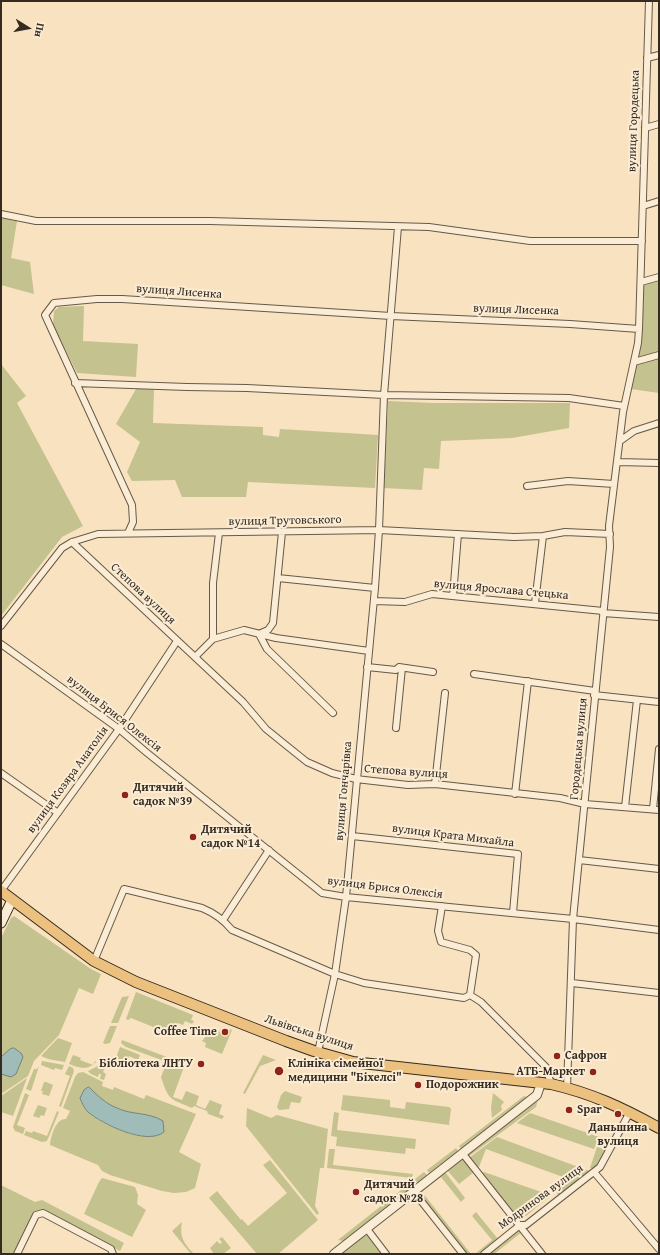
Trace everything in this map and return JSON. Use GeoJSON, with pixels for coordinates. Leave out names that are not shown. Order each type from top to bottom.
{"type":"FeatureCollection","features":[{"type":"Feature","properties":{"kind":"main road","name":"Львівська вулиця"},"geometry":{"type":"LineString","coordinates":[[1,891],[94,961],[136,982],[270,1035],[318,1052],[353,1062],[551,1084],[597,1097],[630,1112],[659,1128]]}},
{"type":"Feature","properties":{"kind":"main road"},"geometry":{"type":"LineString","coordinates":[[1,923],[12,900]]}},
{"type":"Feature","properties":{"kind":"street","name":"вулиця Городецька"},"geometry":{"type":"LineString","coordinates":[[639,330],[649,1]]}},
{"type":"Feature","properties":{"kind":"street"},"geometry":{"type":"LineString","coordinates":[[647,58],[659,55]]}},
{"type":"Feature","properties":{"kind":"street"},"geometry":{"type":"LineString","coordinates":[[645,128],[659,124]]}},
{"type":"Feature","properties":{"kind":"street"},"geometry":{"type":"LineString","coordinates":[[643,206],[659,201]]}},
{"type":"Feature","properties":{"kind":"street"},"geometry":{"type":"LineString","coordinates":[[1,214],[36,221],[210,221],[429,227],[530,241],[642,241]]}},
{"type":"Feature","properties":{"kind":"street"},"geometry":{"type":"LineString","coordinates":[[379,530],[384,395],[398,227]]}},
{"type":"Feature","properties":{"kind":"street"},"geometry":{"type":"LineString","coordinates":[[641,282],[659,277]]}},
{"type":"Feature","properties":{"kind":"street","name":"вулиця Лисенка"},"geometry":{"type":"LineString","coordinates":[[128,533],[132,522],[132,505],[75,383],[46,315],[54,303],[97,299],[122,299],[391,316],[570,324],[639,330]]}},
{"type":"Feature","properties":{"kind":"street","name":"Городецька вулиця"},"geometry":{"type":"LineString","coordinates":[[567,1088],[572,983],[573,919],[610,547],[614,484],[624,409],[639,330]]}},
{"type":"Feature","properties":{"kind":"street"},"geometry":{"type":"LineString","coordinates":[[634,362],[659,355]]}},
{"type":"Feature","properties":{"kind":"street"},"geometry":{"type":"LineString","coordinates":[[75,383],[384,395],[569,398],[624,409]]}},
{"type":"Feature","properties":{"kind":"street"},"geometry":{"type":"LineString","coordinates":[[620,441],[634,431],[659,423]]}},
{"type":"Feature","properties":{"kind":"street"},"geometry":{"type":"LineString","coordinates":[[618,462],[659,463]]}},
{"type":"Feature","properties":{"kind":"street"},"geometry":{"type":"LineString","coordinates":[[527,486],[568,481],[614,484]]}},
{"type":"Feature","properties":{"kind":"street","name":"вулиця Трутовського"},"geometry":{"type":"LineString","coordinates":[[1,626],[62,548],[72,542],[98,534],[379,530],[514,537],[543,536],[565,532],[610,534]]}},
{"type":"Feature","properties":{"kind":"street","name":"вулиця Гончарівка"},"geometry":{"type":"LineString","coordinates":[[318,1052],[335,974],[346,897],[374,601],[379,530]]}},
{"type":"Feature","properties":{"kind":"street"},"geometry":{"type":"LineString","coordinates":[[259,634],[268,630],[273,623],[282,532]]}},
{"type":"Feature","properties":{"kind":"street"},"geometry":{"type":"LineString","coordinates":[[213,638],[213,582],[219,533]]}},
{"type":"Feature","properties":{"kind":"street"},"geometry":{"type":"LineString","coordinates":[[453,596],[458,534]]}},
{"type":"Feature","properties":{"kind":"street"},"geometry":{"type":"LineString","coordinates":[[535,604],[543,536]]}},
{"type":"Feature","properties":{"kind":"street","name":"Степова вулиця"},"geometry":{"type":"LineString","coordinates":[[72,542],[243,702],[266,729],[307,762],[332,773],[356,779],[408,785],[436,784],[560,798],[585,804],[656,810]]}},
{"type":"Feature","properties":{"kind":"street"},"geometry":{"type":"LineString","coordinates":[[278,578],[375,588]]}},
{"type":"Feature","properties":{"kind":"street","name":"вулиця Ярослава Стецька"},"geometry":{"type":"LineString","coordinates":[[374,601],[405,602],[432,594],[659,617]]}},
{"type":"Feature","properties":{"kind":"street"},"geometry":{"type":"LineString","coordinates":[[195,657],[213,638],[244,630],[276,638],[369,651]]}},
{"type":"Feature","properties":{"kind":"street"},"geometry":{"type":"LineString","coordinates":[[259,634],[267,649],[333,714]]}},
{"type":"Feature","properties":{"kind":"street","name":"вулиця Козяра Анатолія"},"geometry":{"type":"LineString","coordinates":[[1,891],[119,729],[177,641]]}},
{"type":"Feature","properties":{"kind":"street","name":"вулиця Брися Олексія"},"geometry":{"type":"LineString","coordinates":[[1,644],[119,729],[322,893],[346,897],[573,919],[659,930]]}},
{"type":"Feature","properties":{"kind":"street"},"geometry":{"type":"LineString","coordinates":[[367,667],[396,670],[399,667],[433,672]]}},
{"type":"Feature","properties":{"kind":"street"},"geometry":{"type":"LineString","coordinates":[[396,728],[402,668]]}},
{"type":"Feature","properties":{"kind":"street"},"geometry":{"type":"LineString","coordinates":[[474,674],[528,681],[637,700],[659,702]]}},
{"type":"Feature","properties":{"kind":"street"},"geometry":{"type":"LineString","coordinates":[[515,794],[528,681]]}},
{"type":"Feature","properties":{"kind":"street"},"geometry":{"type":"LineString","coordinates":[[436,784],[445,693]]}},
{"type":"Feature","properties":{"kind":"street"},"geometry":{"type":"LineString","coordinates":[[625,807],[637,700]]}},
{"type":"Feature","properties":{"kind":"street"},"geometry":{"type":"LineString","coordinates":[[656,810],[659,749]]}},
{"type":"Feature","properties":{"kind":"street"},"geometry":{"type":"LineString","coordinates":[[1,774],[58,813]]}},
{"type":"Feature","properties":{"kind":"street","name":"вулиця Крата Михайла"},"geometry":{"type":"LineString","coordinates":[[352,836],[518,854],[513,913]]}},
{"type":"Feature","properties":{"kind":"street"},"geometry":{"type":"LineString","coordinates":[[223,920],[269,850]]}},
{"type":"Feature","properties":{"kind":"street"},"geometry":{"type":"LineString","coordinates":[[579,860],[659,869]]}},
{"type":"Feature","properties":{"kind":"street"},"geometry":{"type":"LineString","coordinates":[[94,961],[124,890],[202,908],[223,920],[232,930],[335,974],[368,984],[391,988],[464,998],[470,995]]}},
{"type":"Feature","properties":{"kind":"street"},"geometry":{"type":"LineString","coordinates":[[442,906],[438,931],[441,942],[470,950],[476,955],[470,995]]}},
{"type":"Feature","properties":{"kind":"street"},"geometry":{"type":"LineString","coordinates":[[572,983],[659,993]]}},
{"type":"Feature","properties":{"kind":"street"},"geometry":{"type":"LineString","coordinates":[[470,995],[481,1002],[546,1067],[551,1084]]}},
{"type":"Feature","properties":{"kind":"street"},"geometry":{"type":"LineString","coordinates":[[334,1254],[537,1095],[540,1083]]}},
{"type":"Feature","properties":{"kind":"street","name":"Модринова вулиця"},"geometry":{"type":"LineString","coordinates":[[484,1254],[520,1225],[526,1225],[600,1167],[630,1112]]}},
{"type":"Feature","properties":{"kind":"street"},"geometry":{"type":"LineString","coordinates":[[463,1154],[542,1254]]}},
{"type":"Feature","properties":{"kind":"street"},"geometry":{"type":"LineString","coordinates":[[594,1172],[659,1249]]}},
{"type":"Feature","properties":{"kind":"street"},"geometry":{"type":"LineString","coordinates":[[414,1192],[463,1254]]}},
{"type":"Feature","properties":{"kind":"street"},"geometry":{"type":"LineString","coordinates":[[17,1254],[35,1218],[41,1213],[45,1213],[111,1249],[113,1254]]}},
{"type":"Feature","properties":{"kind":"street"},"geometry":{"type":"LineString","coordinates":[[367,1229],[386,1254]]}},
{"type":"Feature","properties":{"kind":"shaded area"},"geometry":{"type":"Polygon","coordinates":[[[1,218],[17,221],[11,258],[30,262],[34,294],[1,285],[1,218]]]}},
{"type":"Feature","properties":{"kind":"shaded area"},"geometry":{"type":"Polygon","coordinates":[[[659,281],[659,352],[637,359],[642,332],[644,285],[659,281]]]}},
{"type":"Feature","properties":{"kind":"shaded area"},"geometry":{"type":"Polygon","coordinates":[[[84,306],[83,341],[138,344],[136,377],[77,373],[53,325],[54,311],[59,307],[84,306]]]}},
{"type":"Feature","properties":{"kind":"shaded area"},"geometry":{"type":"Polygon","coordinates":[[[659,358],[659,393],[631,389],[636,365],[659,358]]]}},
{"type":"Feature","properties":{"kind":"shaded area"},"geometry":{"type":"Polygon","coordinates":[[[1,364],[26,396],[17,403],[83,526],[62,537],[1,616],[1,364]]]}},
{"type":"Feature","properties":{"kind":"shaded area"},"geometry":{"type":"Polygon","coordinates":[[[136,389],[154,389],[153,423],[263,427],[263,435],[279,437],[280,429],[378,435],[375,488],[248,482],[246,497],[182,497],[175,480],[132,481],[127,472],[140,442],[116,424],[136,389]]]}},
{"type":"Feature","properties":{"kind":"shaded area"},"geometry":{"type":"Polygon","coordinates":[[[388,401],[433,403],[570,403],[569,428],[512,438],[441,441],[439,469],[424,468],[422,490],[384,488],[388,401]]]}},
{"type":"Feature","properties":{"kind":"shaded area"},"geometry":{"type":"Polygon","coordinates":[[[14,916],[91,969],[101,974],[93,994],[79,988],[59,1035],[34,1061],[28,1076],[1,1094],[1,938],[11,918],[14,916]]]}},
{"type":"Feature","properties":{"kind":"shaded area"},"geometry":{"type":"Polygon","coordinates":[[[136,992],[193,1015],[191,1020],[194,1021],[192,1024],[185,1021],[183,1025],[178,1023],[177,1027],[180,1028],[178,1032],[174,1031],[173,1035],[131,1018],[128,1020],[126,1019],[136,992]]]}},
{"type":"Feature","properties":{"kind":"shaded area"},"geometry":{"type":"Polygon","coordinates":[[[129,996],[118,1023],[111,1023],[122,997],[129,996]]]}},
{"type":"Feature","properties":{"kind":"shaded area"},"geometry":{"type":"Polygon","coordinates":[[[110,1026],[117,1026],[110,1043],[105,1044],[103,1043],[110,1026]]]}},
{"type":"Feature","properties":{"kind":"shaded area"},"geometry":{"type":"Polygon","coordinates":[[[207,1027],[226,1034],[228,1034],[230,1029],[232,1030],[222,1054],[205,1047],[206,1043],[202,1041],[207,1035],[209,1036],[210,1032],[206,1030],[207,1027]]]}},
{"type":"Feature","properties":{"kind":"shaded area"},"geometry":{"type":"Polygon","coordinates":[[[58,1038],[72,1043],[65,1062],[48,1059],[41,1056],[58,1038]]]}},
{"type":"Feature","properties":{"kind":"shaded area"},"geometry":{"type":"Polygon","coordinates":[[[122,1040],[185,1064],[173,1097],[182,1100],[186,1091],[199,1096],[196,1105],[205,1109],[210,1100],[222,1105],[219,1114],[224,1116],[222,1119],[208,1114],[207,1111],[194,1106],[192,1108],[171,1098],[166,1091],[161,1077],[167,1062],[126,1047],[121,1043],[122,1040]]]}},
{"type":"Feature","properties":{"kind":"shaded area"},"geometry":{"type":"Polygon","coordinates":[[[120,1047],[140,1055],[138,1060],[129,1056],[126,1064],[115,1060],[120,1047]]]}},
{"type":"Feature","properties":{"kind":"shaded area"},"geometry":{"type":"Polygon","coordinates":[[[73,1055],[81,1058],[80,1060],[93,1065],[83,1068],[69,1064],[73,1055]]]}},
{"type":"Feature","properties":{"kind":"shaded area"},"geometry":{"type":"Polygon","coordinates":[[[263,1055],[276,1060],[260,1066],[245,1094],[243,1093],[263,1055]]]}},
{"type":"Feature","properties":{"kind":"shaded area"},"geometry":{"type":"Polygon","coordinates":[[[42,1061],[64,1065],[62,1070],[55,1068],[54,1070],[41,1065],[42,1061]]]}},
{"type":"Feature","properties":{"kind":"shaded area"},"geometry":{"type":"Polygon","coordinates":[[[100,1063],[106,1065],[103,1072],[106,1074],[104,1080],[100,1079],[101,1074],[99,1074],[98,1077],[88,1071],[100,1063]]]}},
{"type":"Feature","properties":{"kind":"shaded area"},"geometry":{"type":"Polygon","coordinates":[[[39,1066],[31,1091],[26,1089],[34,1069],[37,1069],[39,1066]]]}},
{"type":"Feature","properties":{"kind":"shaded area"},"geometry":{"type":"Polygon","coordinates":[[[69,1066],[73,1068],[74,1071],[61,1107],[59,1106],[70,1076],[65,1074],[69,1066]]]}},
{"type":"Feature","properties":{"kind":"shaded area"},"geometry":{"type":"Polygon","coordinates":[[[83,1072],[103,1082],[102,1086],[113,1090],[114,1087],[144,1099],[146,1095],[196,1114],[179,1152],[201,1164],[195,1188],[186,1192],[174,1193],[162,1191],[110,1175],[102,1171],[98,1165],[50,1145],[57,1124],[62,1119],[66,1119],[70,1111],[63,1108],[78,1073],[83,1072]],[[89,1087],[80,1098],[84,1107],[93,1116],[115,1128],[131,1134],[150,1136],[164,1132],[163,1121],[158,1118],[128,1112],[113,1106],[102,1099],[89,1087]]]}},
{"type":"Feature","properties":{"kind":"shaded area"},"geometry":{"type":"Polygon","coordinates":[[[27,1078],[13,1116],[1,1112],[1,1096],[27,1078]]]}},
{"type":"Feature","properties":{"kind":"shaded area"},"geometry":{"type":"Polygon","coordinates":[[[44,1082],[53,1085],[49,1096],[42,1094],[43,1091],[41,1091],[44,1082]]]}},
{"type":"Feature","properties":{"kind":"shaded area"},"geometry":{"type":"Polygon","coordinates":[[[285,1091],[302,1097],[300,1103],[291,1102],[289,1109],[279,1110],[277,1107],[281,1095],[285,1091]]]}},
{"type":"Feature","properties":{"kind":"shaded area"},"geometry":{"type":"Polygon","coordinates":[[[25,1093],[29,1095],[17,1125],[25,1128],[23,1134],[15,1131],[13,1127],[25,1093]]]}},
{"type":"Feature","properties":{"kind":"shaded area"},"geometry":{"type":"Polygon","coordinates":[[[493,1093],[504,1102],[501,1106],[502,1110],[492,1118],[491,1108],[493,1093]]]}},
{"type":"Feature","properties":{"kind":"shaded area"},"geometry":{"type":"Polygon","coordinates":[[[343,1095],[390,1100],[390,1107],[405,1109],[406,1102],[449,1107],[451,1109],[449,1125],[341,1110],[343,1095]]]}},
{"type":"Feature","properties":{"kind":"shaded area"},"geometry":{"type":"Polygon","coordinates":[[[524,1096],[527,1097],[461,1149],[459,1146],[524,1096]]]}},
{"type":"Feature","properties":{"kind":"shaded area"},"geometry":{"type":"Polygon","coordinates":[[[538,1099],[536,1107],[468,1157],[467,1155],[538,1099]]]}},
{"type":"Feature","properties":{"kind":"shaded area"},"geometry":{"type":"Polygon","coordinates":[[[38,1105],[47,1108],[44,1116],[41,1115],[39,1118],[33,1116],[38,1105]]]}},
{"type":"Feature","properties":{"kind":"shaded area"},"geometry":{"type":"Polygon","coordinates":[[[247,1108],[271,1118],[277,1115],[328,1129],[324,1168],[320,1168],[315,1206],[319,1213],[317,1215],[246,1126],[247,1108]]]}},
{"type":"Feature","properties":{"kind":"shaded area"},"geometry":{"type":"Polygon","coordinates":[[[57,1111],[59,1112],[47,1141],[42,1142],[24,1135],[26,1131],[32,1133],[33,1131],[47,1136],[57,1111]]]}},
{"type":"Feature","properties":{"kind":"shaded area"},"geometry":{"type":"Polygon","coordinates":[[[334,1112],[339,1113],[337,1130],[416,1139],[415,1149],[406,1148],[405,1154],[336,1146],[337,1137],[331,1136],[334,1112]]]}},
{"type":"Feature","properties":{"kind":"shaded area"},"geometry":{"type":"Polygon","coordinates":[[[530,1113],[599,1137],[594,1149],[517,1123],[530,1113]]]}},
{"type":"Feature","properties":{"kind":"shaded area"},"geometry":{"type":"Polygon","coordinates":[[[497,1137],[592,1172],[562,1195],[557,1194],[563,1177],[486,1149],[479,1167],[474,1165],[469,1158],[497,1137]]]}},
{"type":"Feature","properties":{"kind":"shaded area"},"geometry":{"type":"Polygon","coordinates":[[[597,1147],[608,1150],[595,1169],[590,1168],[597,1147]]]}},
{"type":"Feature","properties":{"kind":"shaded area"},"geometry":{"type":"Polygon","coordinates":[[[456,1148],[458,1151],[429,1173],[427,1170],[456,1148]]]}},
{"type":"Feature","properties":{"kind":"shaded area"},"geometry":{"type":"Polygon","coordinates":[[[329,1149],[335,1149],[333,1165],[413,1174],[412,1178],[327,1168],[329,1149]]]}},
{"type":"Feature","properties":{"kind":"shaded area"},"geometry":{"type":"Polygon","coordinates":[[[462,1158],[474,1172],[459,1184],[447,1170],[462,1158]]]}},
{"type":"Feature","properties":{"kind":"shaded area"},"geometry":{"type":"Polygon","coordinates":[[[270,1160],[318,1220],[278,1254],[257,1254],[209,1198],[217,1191],[241,1220],[242,1219],[248,1226],[287,1193],[263,1165],[270,1160]]]}},
{"type":"Feature","properties":{"kind":"shaded area"},"geometry":{"type":"Polygon","coordinates":[[[424,1172],[427,1175],[343,1241],[338,1240],[424,1172]]]}},
{"type":"Feature","properties":{"kind":"shaded area"},"geometry":{"type":"Polygon","coordinates":[[[445,1172],[465,1198],[461,1202],[441,1177],[422,1192],[471,1254],[466,1254],[417,1194],[445,1172]]]}},
{"type":"Feature","properties":{"kind":"shaded area"},"geometry":{"type":"Polygon","coordinates":[[[484,1172],[547,1194],[549,1197],[520,1221],[482,1173],[484,1172]]]}},
{"type":"Feature","properties":{"kind":"shaded area"},"geometry":{"type":"Polygon","coordinates":[[[102,1178],[135,1187],[138,1195],[137,1204],[146,1210],[132,1237],[84,1214],[102,1178]]]}},
{"type":"Feature","properties":{"kind":"shaded area"},"geometry":{"type":"Polygon","coordinates":[[[1,1185],[35,1202],[42,1200],[124,1243],[120,1251],[43,1210],[35,1212],[14,1254],[1,1254],[1,1185]]]}},
{"type":"Feature","properties":{"kind":"shaded area"},"geometry":{"type":"Polygon","coordinates":[[[476,1212],[498,1239],[479,1254],[475,1254],[492,1240],[472,1216],[476,1212]]]}},
{"type":"Feature","properties":{"kind":"shaded area"},"geometry":{"type":"Polygon","coordinates":[[[182,1222],[181,1232],[183,1240],[194,1254],[191,1254],[172,1231],[182,1222]]]}},
{"type":"Feature","properties":{"kind":"shaded area"},"geometry":{"type":"Polygon","coordinates":[[[517,1231],[522,1232],[494,1254],[488,1254],[517,1231]]]}},
{"type":"Feature","properties":{"kind":"shaded area"},"geometry":{"type":"Polygon","coordinates":[[[367,1235],[383,1254],[341,1254],[362,1237],[367,1235]]]}},
{"type":"Feature","properties":{"kind":"shaded area"},"geometry":{"type":"Polygon","coordinates":[[[222,1237],[231,1248],[223,1254],[214,1254],[210,1248],[217,1241],[220,1244],[222,1242],[219,1239],[222,1237]]]}},
{"type":"Feature","properties":{"kind":"water"},"geometry":{"type":"Polygon","coordinates":[[[14,1048],[21,1053],[23,1057],[16,1074],[11,1077],[1,1074],[1,1057],[10,1049],[14,1048]]]}},
{"type":"Feature","properties":{"kind":"water"},"geometry":{"type":"Polygon","coordinates":[[[89,1087],[102,1099],[113,1106],[128,1112],[152,1116],[163,1121],[164,1132],[156,1136],[136,1135],[125,1132],[103,1122],[88,1112],[80,1098],[84,1090],[89,1087]]]}},
{"type":"Feature","properties":{"kind":"place","name":"Дитячий садок №39"},"geometry":{"type":"Point","coordinates":[125,795]}},
{"type":"Feature","properties":{"kind":"place","name":"Дитячий садок №14"},"geometry":{"type":"Point","coordinates":[193,837]}},
{"type":"Feature","properties":{"kind":"place","name":"Coffee Time"},"geometry":{"type":"Point","coordinates":[225,1032]}},
{"type":"Feature","properties":{"kind":"place","name":"Сафрон"},"geometry":{"type":"Point","coordinates":[557,1056]}},
{"type":"Feature","properties":{"kind":"place","name":"Бібліотека ЛНТУ"},"geometry":{"type":"Point","coordinates":[201,1064]}},
{"type":"Feature","properties":{"kind":"place","name":"Клініка сімейної медицини \"Біхелсі\""},"geometry":{"type":"Point","coordinates":[279,1071]}},
{"type":"Feature","properties":{"kind":"place","name":"АТБ-Маркет"},"geometry":{"type":"Point","coordinates":[593,1072]}},
{"type":"Feature","properties":{"kind":"place","name":"Подорожник"},"geometry":{"type":"Point","coordinates":[418,1085]}},
{"type":"Feature","properties":{"kind":"place","name":"Spar"},"geometry":{"type":"Point","coordinates":[569,1110]}},
{"type":"Feature","properties":{"kind":"place","name":"Даньшина вулиця"},"geometry":{"type":"Point","coordinates":[618,1114]}},
{"type":"Feature","properties":{"kind":"place","name":"Дитячий садок №28"},"geometry":{"type":"Point","coordinates":[356,1192]}}]}
